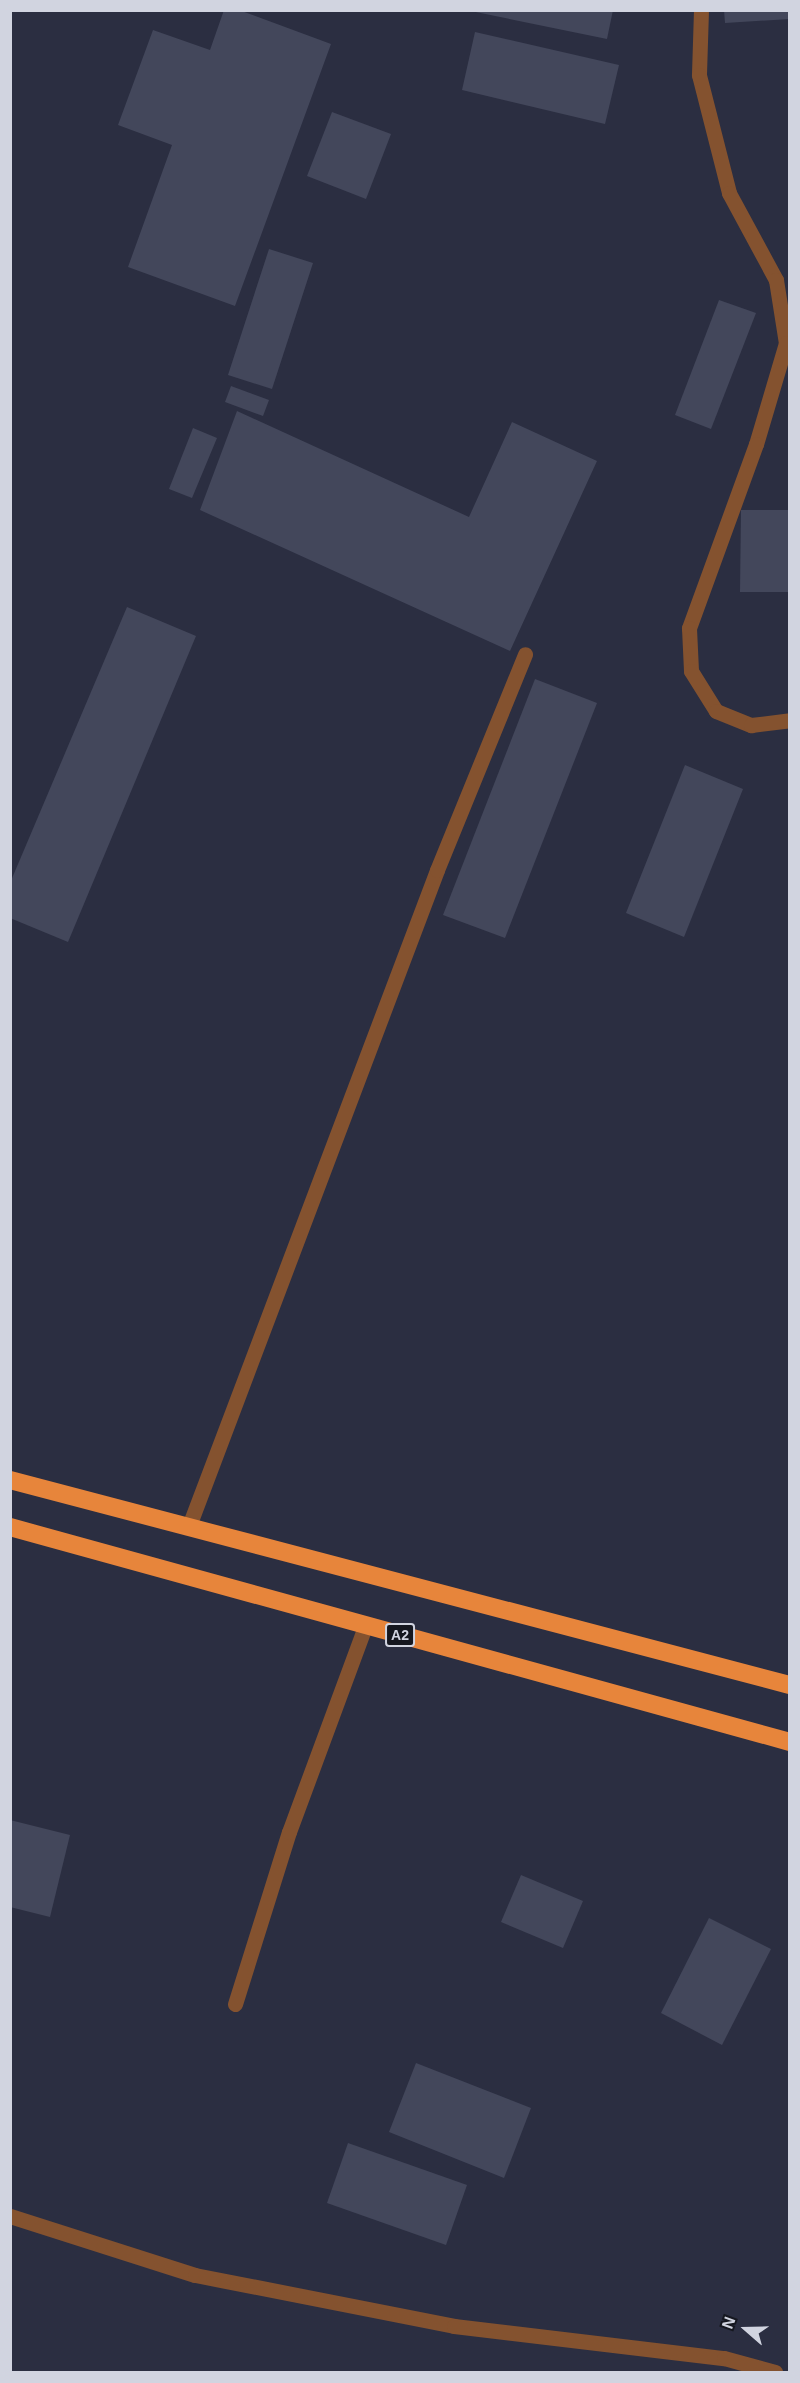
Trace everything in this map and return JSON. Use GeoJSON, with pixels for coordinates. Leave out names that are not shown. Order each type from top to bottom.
{"type":"FeatureCollection","features":[{"type":"Feature","properties":{"kind":"highway"},"geometry":{"type":"LineString","coordinates":[[10,1480],[789,1685]]}},
{"type":"Feature","properties":{"kind":"highway","name":"A2"},"geometry":{"type":"LineString","coordinates":[[10,1527],[789,1742]]}},
{"type":"Feature","properties":{"kind":"street"},"geometry":{"type":"LineString","coordinates":[[701,10],[699,75],[707,107],[729,193],[776,280],[786,343],[756,444],[689,628],[691,671],[716,711],[751,725],[789,720]]}},
{"type":"Feature","properties":{"kind":"street"},"geometry":{"type":"LineString","coordinates":[[189,1527],[436,870],[525,654]]}},
{"type":"Feature","properties":{"kind":"street"},"geometry":{"type":"LineString","coordinates":[[235,2004],[289,1832],[365,1626]]}},
{"type":"Feature","properties":{"kind":"street"},"geometry":{"type":"LineString","coordinates":[[10,2216],[206,2277],[454,2326],[724,2358],[775,2373]]}},
{"type":"Feature","properties":{"kind":"building"},"geometry":{"type":"Polygon","coordinates":[[[224,10],[239,10],[331,44],[235,306],[128,267],[172,145],[118,125],[153,30],[210,50],[224,10]]]}},
{"type":"Feature","properties":{"kind":"building"},"geometry":{"type":"Polygon","coordinates":[[[466,10],[613,10],[607,39],[466,10]]]}},
{"type":"Feature","properties":{"kind":"building"},"geometry":{"type":"Polygon","coordinates":[[[724,10],[790,10],[790,19],[725,23],[724,10]]]}},
{"type":"Feature","properties":{"kind":"building"},"geometry":{"type":"Polygon","coordinates":[[[475,32],[619,65],[605,124],[462,90],[475,32]]]}},
{"type":"Feature","properties":{"kind":"building"},"geometry":{"type":"Polygon","coordinates":[[[332,112],[391,134],[366,199],[307,176],[332,112]]]}},
{"type":"Feature","properties":{"kind":"building"},"geometry":{"type":"Polygon","coordinates":[[[269,249],[313,263],[272,389],[228,375],[269,249]]]}},
{"type":"Feature","properties":{"kind":"building"},"geometry":{"type":"Polygon","coordinates":[[[719,300],[756,313],[711,429],[675,415],[719,300]]]}},
{"type":"Feature","properties":{"kind":"building"},"geometry":{"type":"Polygon","coordinates":[[[231,386],[269,400],[263,416],[225,402],[231,386]]]}},
{"type":"Feature","properties":{"kind":"building"},"geometry":{"type":"Polygon","coordinates":[[[237,411],[469,517],[512,422],[597,461],[510,651],[200,510],[237,411]]]}},
{"type":"Feature","properties":{"kind":"building"},"geometry":{"type":"Polygon","coordinates":[[[193,428],[217,438],[192,498],[169,489],[193,428]]]}},
{"type":"Feature","properties":{"kind":"building"},"geometry":{"type":"Polygon","coordinates":[[[741,510],[790,510],[790,592],[740,592],[741,510]]]}},
{"type":"Feature","properties":{"kind":"building"},"geometry":{"type":"Polygon","coordinates":[[[127,607],[196,636],[68,942],[10,918],[10,883],[127,607]]]}},
{"type":"Feature","properties":{"kind":"building"},"geometry":{"type":"Polygon","coordinates":[[[535,679],[597,703],[505,938],[443,915],[535,679]]]}},
{"type":"Feature","properties":{"kind":"building"},"geometry":{"type":"Polygon","coordinates":[[[685,765],[743,789],[684,937],[626,913],[685,765]]]}},
{"type":"Feature","properties":{"kind":"building"},"geometry":{"type":"Polygon","coordinates":[[[10,1820],[70,1835],[50,1917],[10,1907],[10,1820]]]}},
{"type":"Feature","properties":{"kind":"building"},"geometry":{"type":"Polygon","coordinates":[[[521,1875],[583,1901],[563,1948],[501,1922],[521,1875]]]}},
{"type":"Feature","properties":{"kind":"building"},"geometry":{"type":"Polygon","coordinates":[[[709,1918],[771,1949],[722,2045],[661,2013],[709,1918]]]}},
{"type":"Feature","properties":{"kind":"building"},"geometry":{"type":"Polygon","coordinates":[[[416,2063],[531,2108],[504,2178],[389,2132],[416,2063]]]}},
{"type":"Feature","properties":{"kind":"building"},"geometry":{"type":"Polygon","coordinates":[[[348,2143],[467,2185],[446,2245],[327,2203],[348,2143]]]}}]}
